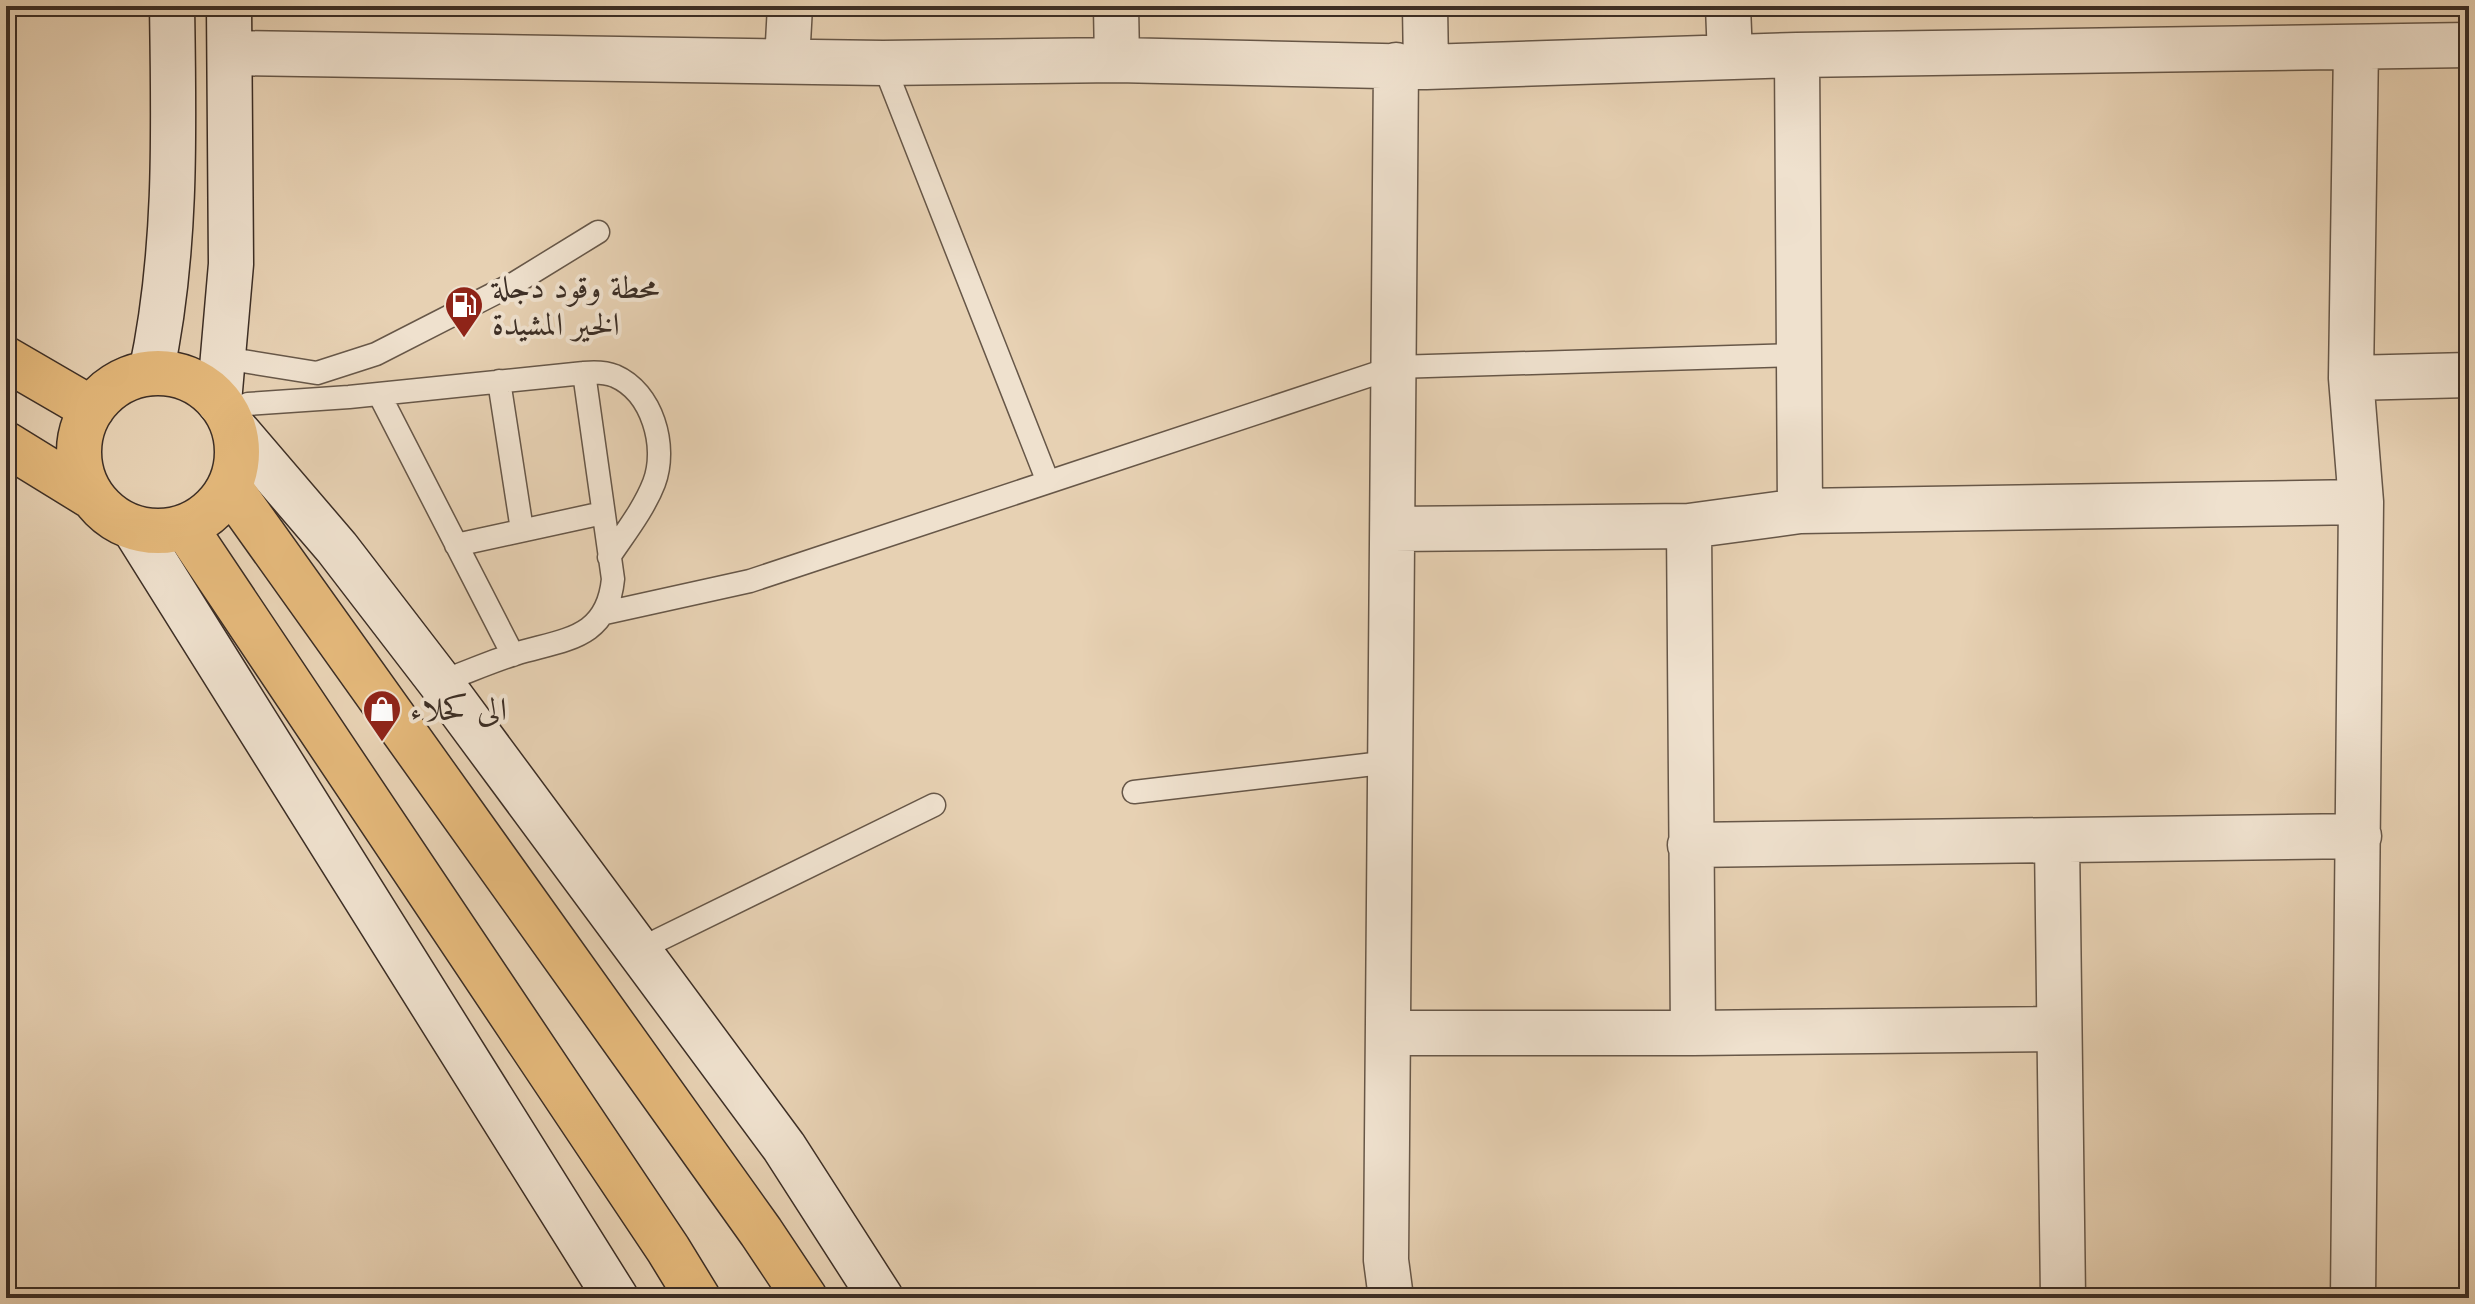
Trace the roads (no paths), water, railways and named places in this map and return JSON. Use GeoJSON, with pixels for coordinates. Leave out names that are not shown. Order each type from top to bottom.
{"type":"FeatureCollection","features":[{"type":"Feature","properties":{"kind":"main road"},"geometry":{"type":"LineString","coordinates":[[6,359],[92,409]]}},
{"type":"Feature","properties":{"kind":"main road"},"geometry":{"type":"LineString","coordinates":[[6,444],[92,497],[118,521],[151,532],[185,527],[211,512],[230,488],[237,469],[238,449],[227,415],[208,390],[187,379],[151,373],[128,379],[108,391],[92,409],[82,430],[78,453],[82,476],[92,497]]}},
{"type":"Feature","properties":{"kind":"main road"},"geometry":{"type":"LineString","coordinates":[[230,488],[805,1298]]}},
{"type":"Feature","properties":{"kind":"main road"},"geometry":{"type":"LineString","coordinates":[[185,527],[698,1298]]}},
{"type":"Feature","properties":{"kind":"street"},"geometry":{"type":"LineString","coordinates":[[151,373],[163,319],[170,258],[172,6]]}},
{"type":"Feature","properties":{"kind":"street"},"geometry":{"type":"LineString","coordinates":[[229,6],[231,264],[224,358],[227,415],[337,548],[440,682],[784,1147],[881,1298]]}},
{"type":"Feature","properties":{"kind":"street"},"geometry":{"type":"LineString","coordinates":[[787,61],[790,6]]}},
{"type":"Feature","properties":{"kind":"street"},"geometry":{"type":"LineString","coordinates":[[1116,6],[1117,60]]}},
{"type":"Feature","properties":{"kind":"street"},"geometry":{"type":"LineString","coordinates":[[1391,1298],[1386,1260],[1395,367],[1411,66],[1425,6]]}},
{"type":"Feature","properties":{"kind":"street"},"geometry":{"type":"LineString","coordinates":[[1728,6],[1730,57]]}},
{"type":"Feature","properties":{"kind":"street"},"geometry":{"type":"LineString","coordinates":[[231,53],[883,63],[1117,60],[1411,66],[1797,55],[2469,45]]}},
{"type":"Feature","properties":{"kind":"street"},"geometry":{"type":"LineString","coordinates":[[2353,1298],[2361,502],[2351,378],[2356,47]]}},
{"type":"Feature","properties":{"kind":"street"},"geometry":{"type":"LineString","coordinates":[[1797,55],[1800,511]]}},
{"type":"Feature","properties":{"kind":"street"},"geometry":{"type":"LineString","coordinates":[[2351,378],[2469,375]]}},
{"type":"Feature","properties":{"kind":"street"},"geometry":{"type":"LineString","coordinates":[[1394,529],[1689,526],[1800,511],[2361,502]]}},
{"type":"Feature","properties":{"kind":"street"},"geometry":{"type":"LineString","coordinates":[[1689,526],[1693,1033]]}},
{"type":"Feature","properties":{"kind":"street"},"geometry":{"type":"LineString","coordinates":[[134,528],[616,1298]]}},
{"type":"Feature","properties":{"kind":"street"},"geometry":{"type":"LineString","coordinates":[[1690,845],[2359,836]]}},
{"type":"Feature","properties":{"kind":"street"},"geometry":{"type":"LineString","coordinates":[[2057,841],[2057,1029],[2063,1298]]}},
{"type":"Feature","properties":{"kind":"street"},"geometry":{"type":"LineString","coordinates":[[1388,1033],[2057,1029]]}},
{"type":"Feature","properties":{"kind":"lane"},"geometry":{"type":"LineString","coordinates":[[883,63],[1048,482]]}},
{"type":"Feature","properties":{"kind":"lane"},"geometry":{"type":"LineString","coordinates":[[224,358],[317,373],[376,354],[515,283],[598,232]]}},
{"type":"Feature","properties":{"kind":"lane"},"geometry":{"type":"LineString","coordinates":[[605,613],[750,581],[1395,367],[1797,355]]}},
{"type":"Feature","properties":{"kind":"lane"},"geometry":{"type":"LineString","coordinates":[[227,415],[248,404],[584,373],[614,375],[630,385],[651,414],[659,448],[654,483],[609,557]]}},
{"type":"Feature","properties":{"kind":"lane"},"geometry":{"type":"LineString","coordinates":[[440,682],[513,655],[575,638],[597,623],[605,613],[612,596],[613,579],[584,373]]}},
{"type":"Feature","properties":{"kind":"lane"},"geometry":{"type":"LineString","coordinates":[[499,381],[522,530]]}},
{"type":"Feature","properties":{"kind":"lane"},"geometry":{"type":"LineString","coordinates":[[379,394],[513,655]]}},
{"type":"Feature","properties":{"kind":"lane"},"geometry":{"type":"LineString","coordinates":[[456,545],[603,513]]}},
{"type":"Feature","properties":{"kind":"lane"},"geometry":{"type":"LineString","coordinates":[[1134,792],[1391,762]]}},
{"type":"Feature","properties":{"kind":"lane"},"geometry":{"type":"LineString","coordinates":[[638,950],[934,805]]}},
{"type":"Feature","properties":{"kind":"place","name":"محطة وقود دجلة الخير المشيدة"},"geometry":{"type":"Point","coordinates":[464,339]}},
{"type":"Feature","properties":{"kind":"place","name":"الى كحلاء"},"geometry":{"type":"Point","coordinates":[382,743]}}]}
